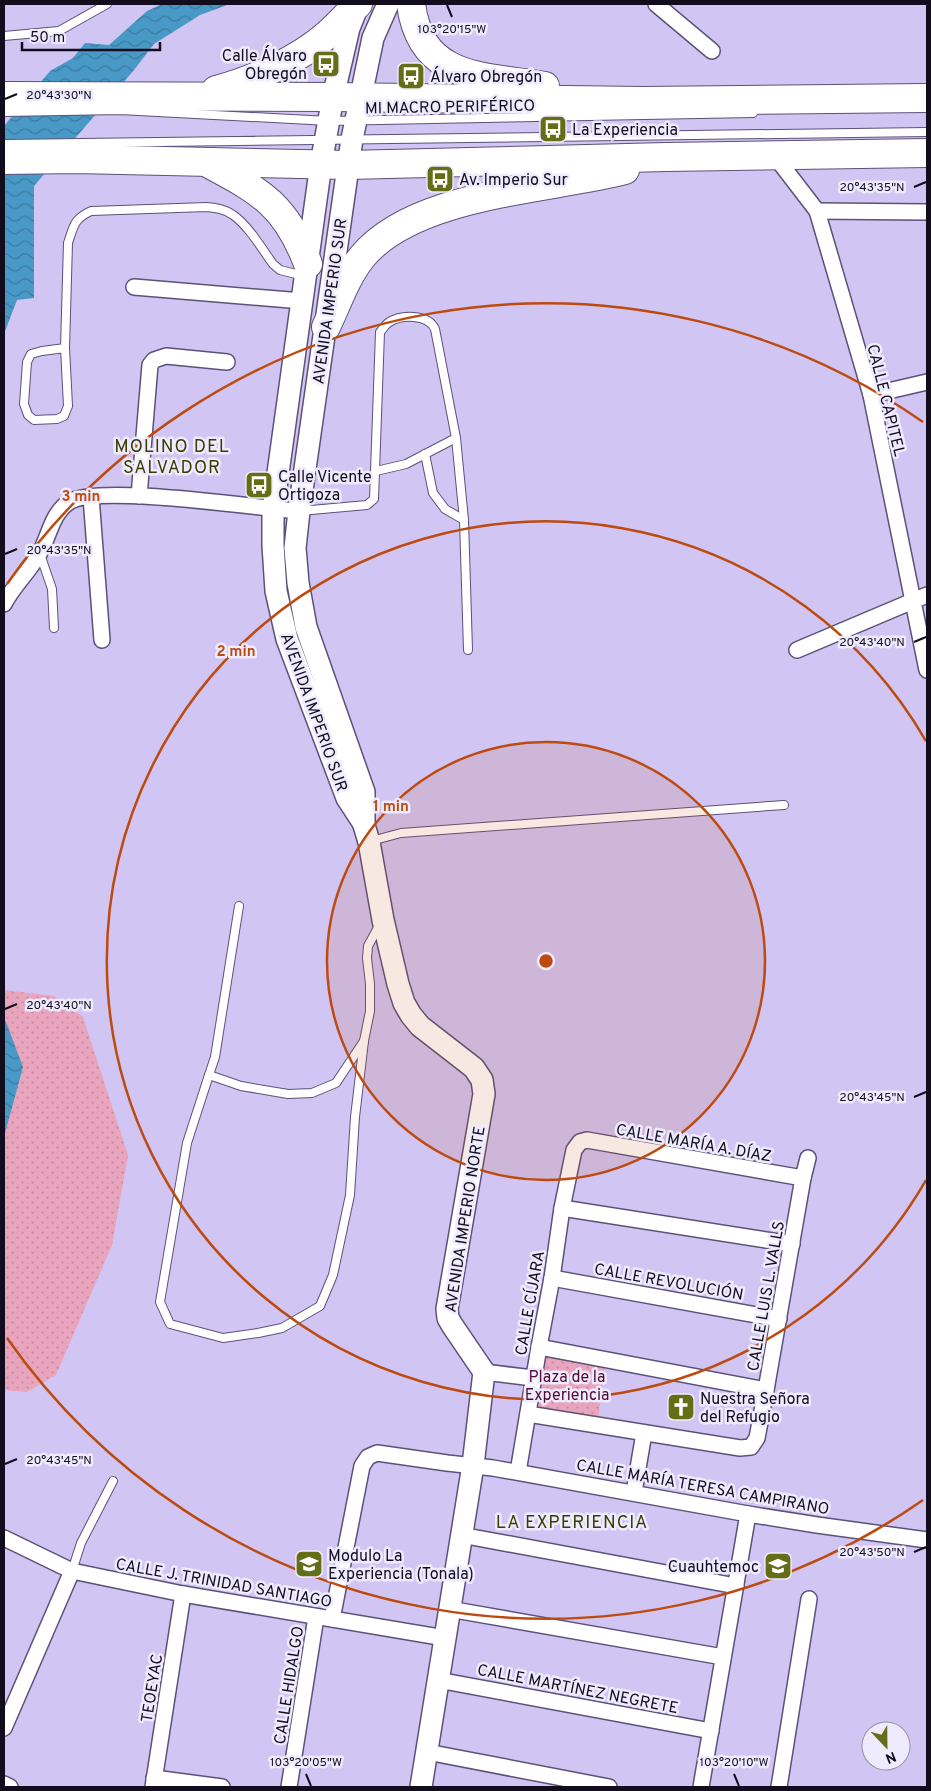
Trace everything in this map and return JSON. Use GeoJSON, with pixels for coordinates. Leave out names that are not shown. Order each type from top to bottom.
{"type":"FeatureCollection","features":[{"type":"Feature","properties":{"kind":"highway"},"geometry":{"type":"LineString","coordinates":[[4,96],[125,103],[187,98],[219,90],[244,81],[289,60],[327,35],[359,4]]}},
{"type":"Feature","properties":{"kind":"highway"},"geometry":{"type":"LineString","coordinates":[[411,4],[415,26],[422,42],[437,59],[456,70],[466,74],[643,101]]}},
{"type":"Feature","properties":{"kind":"highway"},"geometry":{"type":"LineString","coordinates":[[187,98],[327,131],[354,131],[666,157],[927,153]]}},
{"type":"Feature","properties":{"kind":"highway"},"geometry":{"type":"LineString","coordinates":[[4,160],[75,159],[205,162],[327,131],[354,131],[643,101],[927,98]]}},
{"type":"Feature","properties":{"kind":"highway"},"geometry":{"type":"LineString","coordinates":[[326,328],[361,258],[380,240],[403,225],[466,201],[609,174],[666,157]]}},
{"type":"Feature","properties":{"kind":"highway"},"geometry":{"type":"LineString","coordinates":[[205,162],[243,182],[272,204],[294,232],[307,270]]}},
{"type":"Feature","properties":{"kind":"street"},"geometry":{"type":"LineString","coordinates":[[327,131],[349,28],[359,4]]}},
{"type":"Feature","properties":{"kind":"street"},"geometry":{"type":"LineString","coordinates":[[354,131],[373,38],[388,4]]}},
{"type":"Feature","properties":{"kind":"street"},"geometry":{"type":"LineString","coordinates":[[656,4],[712,51]]}},
{"type":"Feature","properties":{"kind":"street","name":"AVENIDA IMPERIO SUR"},"geometry":{"type":"LineString","coordinates":[[327,131],[273,509],[276,591],[286,638],[347,798],[367,833]]}},
{"type":"Feature","properties":{"kind":"street","name":"AVENIDA IMPERIO SUR"},"geometry":{"type":"LineString","coordinates":[[354,131],[295,548],[298,583],[306,627],[364,792],[367,833]]}},
{"type":"Feature","properties":{"kind":"street","name":"CALLE CAPITEL"},"geometry":{"type":"LineString","coordinates":[[774,155],[817,211],[871,395],[920,598],[927,670]]}},
{"type":"Feature","properties":{"kind":"street"},"geometry":{"type":"LineString","coordinates":[[817,211],[927,212]]}},
{"type":"Feature","properties":{"kind":"street"},"geometry":{"type":"LineString","coordinates":[[134,286],[302,301]]}},
{"type":"Feature","properties":{"kind":"street"},"geometry":{"type":"LineString","coordinates":[[139,496],[150,365],[154,360],[166,356],[227,362]]}},
{"type":"Feature","properties":{"kind":"street"},"geometry":{"type":"LineString","coordinates":[[871,395],[927,382]]}},
{"type":"Feature","properties":{"kind":"street"},"geometry":{"type":"LineString","coordinates":[[4,604],[8,595],[26,574],[40,553],[53,522],[63,506],[79,498],[139,496],[299,511]]}},
{"type":"Feature","properties":{"kind":"street"},"geometry":{"type":"LineString","coordinates":[[91,497],[102,640]]}},
{"type":"Feature","properties":{"kind":"street"},"geometry":{"type":"LineString","coordinates":[[797,650],[920,598]]}},
{"type":"Feature","properties":{"kind":"street","name":"AVENIDA IMPERIO NORTE"},"geometry":{"type":"LineString","coordinates":[[367,833],[383,920],[404,1003],[420,1026],[474,1068],[482,1080],[484,1094],[447,1309],[448,1318],[452,1326],[484,1372]]}},
{"type":"Feature","properties":{"kind":"street","name":"CALLE MARÍA A. DÍAZ"},"geometry":{"type":"LineString","coordinates":[[580,1142],[587,1140],[803,1178]]}},
{"type":"Feature","properties":{"kind":"street","name":"CALLE CÍJARA"},"geometry":{"type":"LineString","coordinates":[[518,1472],[538,1347],[552,1278],[562,1208],[574,1150],[580,1142]]}},
{"type":"Feature","properties":{"kind":"street","name":"CALLE LUIS L. VALLS"},"geometry":{"type":"LineString","coordinates":[[644,1433],[740,1448],[751,1447],[757,1438],[808,1158]]}},
{"type":"Feature","properties":{"kind":"street"},"geometry":{"type":"LineString","coordinates":[[562,1208],[792,1244]]}},
{"type":"Feature","properties":{"kind":"street","name":"CALLE REVOLUCIÓN"},"geometry":{"type":"LineString","coordinates":[[552,1278],[779,1319]]}},
{"type":"Feature","properties":{"kind":"street"},"geometry":{"type":"LineString","coordinates":[[538,1347],[766,1390]]}},
{"type":"Feature","properties":{"kind":"street"},"geometry":{"type":"LineString","coordinates":[[421,1787],[472,1465],[484,1372],[533,1378]]}},
{"type":"Feature","properties":{"kind":"street"},"geometry":{"type":"LineString","coordinates":[[528,1414],[644,1433],[634,1492]]}},
{"type":"Feature","properties":{"kind":"street","name":"CALLE MARÍA TERESA CAMPIRANO"},"geometry":{"type":"LineString","coordinates":[[332,1619],[362,1466],[368,1457],[377,1453],[518,1472],[748,1514],[927,1540]]}},
{"type":"Feature","properties":{"kind":"street"},"geometry":{"type":"LineString","coordinates":[[701,1787],[748,1514]]}},
{"type":"Feature","properties":{"kind":"street"},"geometry":{"type":"LineString","coordinates":[[461,1535],[736,1586]]}},
{"type":"Feature","properties":{"kind":"street","name":"CALLE J. TRINIDAD SANTIAGO"},"geometry":{"type":"LineString","coordinates":[[4,1538],[72,1571],[183,1594],[445,1638]]}},
{"type":"Feature","properties":{"kind":"street"},"geometry":{"type":"LineString","coordinates":[[4,1728],[72,1571]]}},
{"type":"Feature","properties":{"kind":"street","name":"TEOEYAC"},"geometry":{"type":"LineString","coordinates":[[153,1783],[183,1594]]}},
{"type":"Feature","properties":{"kind":"street"},"geometry":{"type":"LineString","coordinates":[[779,1787],[809,1599]]}},
{"type":"Feature","properties":{"kind":"street"},"geometry":{"type":"LineString","coordinates":[[449,1609],[723,1657]]}},
{"type":"Feature","properties":{"kind":"street","name":"CALLE HIDALGO"},"geometry":{"type":"LineString","coordinates":[[288,1787],[316,1617]]}},
{"type":"Feature","properties":{"kind":"street","name":"CALLE MARTÍNEZ NEGRETE"},"geometry":{"type":"LineString","coordinates":[[438,1680],[711,1731]]}},
{"type":"Feature","properties":{"kind":"street"},"geometry":{"type":"LineString","coordinates":[[427,1752],[609,1787]]}},
{"type":"Feature","properties":{"kind":"street"},"geometry":{"type":"LineString","coordinates":[[153,1783],[222,1787]]}},
{"type":"Feature","properties":{"kind":"street"},"geometry":{"type":"LineString","coordinates":[[4,1784],[10,1787]]}},
{"type":"Feature","properties":{"kind":"lane"},"geometry":{"type":"LineString","coordinates":[[4,36],[59,31],[107,4]]}},
{"type":"Feature","properties":{"kind":"lane"},"geometry":{"type":"LineString","coordinates":[[4,112],[125,103],[327,131]]}},
{"type":"Feature","properties":{"kind":"lane","name":"MI MACRO PERIFÉRICO"},"geometry":{"type":"LineString","coordinates":[[354,131],[763,113]]}},
{"type":"Feature","properties":{"kind":"lane"},"geometry":{"type":"LineString","coordinates":[[4,144],[102,144],[327,131]]}},
{"type":"Feature","properties":{"kind":"lane","name":"MI MACRO PERIFÉRICO"},"geometry":{"type":"LineString","coordinates":[[354,131],[927,132]]}},
{"type":"Feature","properties":{"kind":"lane"},"geometry":{"type":"LineString","coordinates":[[65,348],[31,354],[27,362],[24,404],[28,415],[34,420],[57,419],[64,416],[68,406],[65,348],[68,243],[73,227],[79,217],[91,211],[207,207],[219,209],[232,214],[241,222],[273,264],[280,270],[307,270]]}},
{"type":"Feature","properties":{"kind":"lane"},"geometry":{"type":"LineString","coordinates":[[299,511],[370,504],[375,496],[380,332],[395,319],[421,317],[432,323],[435,329],[456,438],[464,520],[468,650]]}},
{"type":"Feature","properties":{"kind":"lane"},"geometry":{"type":"LineString","coordinates":[[376,472],[406,464],[456,438]]}},
{"type":"Feature","properties":{"kind":"lane"},"geometry":{"type":"LineString","coordinates":[[425,454],[433,493],[445,509],[464,520]]}},
{"type":"Feature","properties":{"kind":"lane"},"geometry":{"type":"LineString","coordinates":[[40,553],[52,589],[54,628]]}},
{"type":"Feature","properties":{"kind":"lane"},"geometry":{"type":"LineString","coordinates":[[367,833],[401,833],[784,805]]}},
{"type":"Feature","properties":{"kind":"lane"},"geometry":{"type":"LineString","coordinates":[[239,906],[215,1057],[187,1143],[160,1302],[170,1324],[222,1338],[282,1328],[320,1306],[333,1275],[350,1195],[355,1117],[364,1041],[370,1010],[368,946],[383,920]]}},
{"type":"Feature","properties":{"kind":"lane"},"geometry":{"type":"LineString","coordinates":[[209,1075],[241,1086],[288,1094],[312,1093],[336,1084],[364,1041]]}},
{"type":"Feature","properties":{"kind":"lane"},"geometry":{"type":"LineString","coordinates":[[72,1571],[81,1543],[113,1481]]}},
{"type":"Feature","properties":{"kind":"green space"},"geometry":{"type":"Polygon","coordinates":[[[4,990],[54,996],[83,1017],[128,1155],[112,1245],[56,1375],[27,1392],[4,1390],[4,990]]]}},
{"type":"Feature","properties":{"kind":"green space","name":"Plaza de la Experiencia"},"geometry":{"type":"Polygon","coordinates":[[[542,1348],[605,1365],[598,1420],[531,1411],[542,1348]]]}},
{"type":"Feature","properties":{"kind":"water"},"geometry":{"type":"Polygon","coordinates":[[[162,4],[230,4],[200,15],[154,44],[134,70],[34,186],[34,298],[17,300],[4,334],[4,126],[50,71],[73,58],[85,43],[109,45],[147,11],[162,4]]]}},
{"type":"Feature","properties":{"kind":"water"},"geometry":{"type":"Polygon","coordinates":[[[4,1019],[23,1067],[4,1137],[4,1019]]]}},
{"type":"Feature","properties":{"kind":"place","name":"Calle Álvaro Obregón"},"geometry":{"type":"Point","coordinates":[326,64]}},
{"type":"Feature","properties":{"kind":"place","name":"Álvaro Obregón"},"geometry":{"type":"Point","coordinates":[411,76]}},
{"type":"Feature","properties":{"kind":"place","name":"La Experiencia"},"geometry":{"type":"Point","coordinates":[553,129]}},
{"type":"Feature","properties":{"kind":"place","name":"Av. Imperio Sur"},"geometry":{"type":"Point","coordinates":[440,179]}},
{"type":"Feature","properties":{"kind":"place","name":"Calle Vicente Ortigoza"},"geometry":{"type":"Point","coordinates":[259,485]}},
{"type":"Feature","properties":{"kind":"place","name":"Nuestra Señora del Refugio"},"geometry":{"type":"Point","coordinates":[681,1407]}},
{"type":"Feature","properties":{"kind":"place","name":"Modulo La Experiencia (Tonala)"},"geometry":{"type":"Point","coordinates":[309,1564]}},
{"type":"Feature","properties":{"kind":"place","name":"Cuauhtemoc"},"geometry":{"type":"Point","coordinates":[778,1566]}},
{"type":"Feature","properties":{"kind":"district","name":"MOLINO DEL SALVADOR"},"geometry":{"type":"Point","coordinates":[172,456]}},
{"type":"Feature","properties":{"kind":"district","name":"LA EXPERIENCIA"},"geometry":{"type":"Point","coordinates":[572,1522]}}]}
